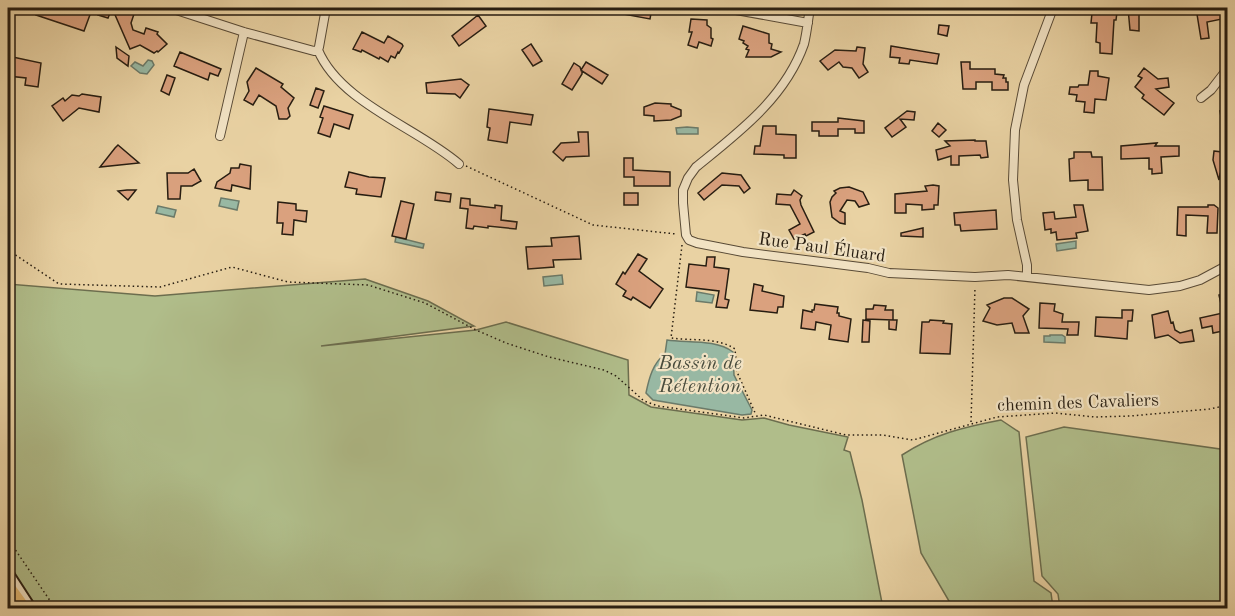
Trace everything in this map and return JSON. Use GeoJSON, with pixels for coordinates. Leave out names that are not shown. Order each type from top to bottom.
{"type":"FeatureCollection","features":[{"type":"Feature","properties":{"kind":"main road"},"geometry":{"type":"LineString","coordinates":[[8,586],[24,609]]}},
{"type":"Feature","properties":{"kind":"street"},"geometry":{"type":"LineString","coordinates":[[170,8],[244,32],[311,51],[318,50]]}},
{"type":"Feature","properties":{"kind":"street"},"geometry":{"type":"LineString","coordinates":[[326,8],[318,50],[327,68],[352,93],[417,136],[442,148],[459,164]]}},
{"type":"Feature","properties":{"kind":"street"},"geometry":{"type":"LineString","coordinates":[[725,8],[808,23]]}},
{"type":"Feature","properties":{"kind":"street"},"geometry":{"type":"LineString","coordinates":[[686,236],[683,190],[688,178],[696,167],[757,115],[779,92],[804,42],[810,8]]}},
{"type":"Feature","properties":{"kind":"street"},"geometry":{"type":"LineString","coordinates":[[1027,276],[1027,265],[1017,220],[1013,180],[1015,130],[1024,85],[1053,8]]}},
{"type":"Feature","properties":{"kind":"street"},"geometry":{"type":"LineString","coordinates":[[220,136],[244,32]]}},
{"type":"Feature","properties":{"kind":"street"},"geometry":{"type":"LineString","coordinates":[[1201,98],[1211,90],[1227,68]]}},
{"type":"Feature","properties":{"kind":"street","name":"Rue Paul Éluard"},"geometry":{"type":"LineString","coordinates":[[686,236],[697,243],[743,252],[868,268],[889,273],[975,277],[1027,276],[1149,290],[1180,286],[1200,280],[1227,265]]}},
{"type":"Feature","properties":{"kind":"street"},"geometry":{"type":"LineString","coordinates":[[8,574],[30,609]]}},
{"type":"Feature","properties":{"kind":"path"},"geometry":{"type":"LineString","coordinates":[[459,164],[593,225],[686,236]]}},
{"type":"Feature","properties":{"kind":"path"},"geometry":{"type":"LineString","coordinates":[[686,236],[682,241],[671,338],[729,345],[735,350],[736,372],[757,416]]}},
{"type":"Feature","properties":{"kind":"path","name":"chemin des Cavaliers"},"geometry":{"type":"LineString","coordinates":[[8,250],[59,285],[160,287],[232,267],[288,282],[368,285],[425,303],[506,343],[549,357],[604,370],[616,376],[644,401],[658,406],[744,418],[764,415],[846,435],[883,435],[913,440],[997,417],[1054,413],[1107,417],[1210,409],[1227,405]]}},
{"type":"Feature","properties":{"kind":"path"},"geometry":{"type":"LineString","coordinates":[[971,423],[975,277]]}},
{"type":"Feature","properties":{"kind":"path"},"geometry":{"type":"LineString","coordinates":[[8,539],[55,609]]}},
{"type":"Feature","properties":{"kind":"shaded area"},"geometry":{"type":"Polygon","coordinates":[[[365,279],[428,301],[474,326],[321,346],[476,330],[506,322],[628,360],[629,395],[651,407],[742,420],[764,418],[848,437],[844,450],[850,452],[862,500],[883,608],[8,608],[8,284],[155,296],[365,279]]]}},
{"type":"Feature","properties":{"kind":"shaded area"},"geometry":{"type":"Polygon","coordinates":[[[1001,420],[1019,432],[1034,581],[1051,593],[1053,608],[953,608],[921,553],[902,455],[950,432],[1001,420]]]}},
{"type":"Feature","properties":{"kind":"shaded area"},"geometry":{"type":"Polygon","coordinates":[[[1064,427],[1227,450],[1227,608],[1060,608],[1058,594],[1042,576],[1026,437],[1064,427]]]}},
{"type":"Feature","properties":{"kind":"water"},"geometry":{"type":"Polygon","coordinates":[[[148,60],[154,65],[147,74],[140,73],[131,66],[135,62],[143,66],[148,60]]]}},
{"type":"Feature","properties":{"kind":"water"},"geometry":{"type":"Polygon","coordinates":[[[676,128],[698,128],[698,134],[677,134],[676,128]]]}},
{"type":"Feature","properties":{"kind":"water"},"geometry":{"type":"Polygon","coordinates":[[[221,198],[239,201],[237,210],[219,206],[221,198]]]}},
{"type":"Feature","properties":{"kind":"water"},"geometry":{"type":"Polygon","coordinates":[[[158,206],[176,210],[174,217],[156,213],[158,206]]]}},
{"type":"Feature","properties":{"kind":"water"},"geometry":{"type":"Polygon","coordinates":[[[396,237],[424,244],[423,248],[395,242],[396,237]]]}},
{"type":"Feature","properties":{"kind":"water"},"geometry":{"type":"Polygon","coordinates":[[[1076,241],[1076,248],[1057,251],[1056,244],[1076,241]]]}},
{"type":"Feature","properties":{"kind":"water"},"geometry":{"type":"Polygon","coordinates":[[[562,275],[563,284],[544,286],[543,277],[562,275]]]}},
{"type":"Feature","properties":{"kind":"water"},"geometry":{"type":"Polygon","coordinates":[[[697,292],[714,295],[712,303],[696,301],[697,292]]]}},
{"type":"Feature","properties":{"kind":"water"},"geometry":{"type":"Polygon","coordinates":[[[1062,335],[1065,337],[1065,343],[1044,342],[1044,336],[1062,335]]]}},
{"type":"Feature","properties":{"kind":"water","name":"Bassin de Rétention"},"geometry":{"type":"Polygon","coordinates":[[[667,340],[710,343],[733,352],[734,375],[752,410],[751,414],[742,415],[653,400],[646,393],[647,387],[655,366],[665,354],[667,340]]]}},
{"type":"Feature","properties":{"kind":"building"},"geometry":{"type":"Polygon","coordinates":[[[39,8],[79,8],[91,12],[84,31],[36,15],[39,8]]]}},
{"type":"Feature","properties":{"kind":"building"},"geometry":{"type":"Polygon","coordinates":[[[101,8],[112,8],[108,18],[98,15],[101,8]]]}},
{"type":"Feature","properties":{"kind":"building"},"geometry":{"type":"Polygon","coordinates":[[[112,8],[136,8],[131,23],[133,30],[144,34],[146,28],[158,32],[157,34],[167,44],[154,53],[140,45],[130,49],[112,8]]]}},
{"type":"Feature","properties":{"kind":"building"},"geometry":{"type":"Polygon","coordinates":[[[612,8],[652,8],[650,19],[612,12],[612,8]]]}},
{"type":"Feature","properties":{"kind":"building"},"geometry":{"type":"Polygon","coordinates":[[[1128,8],[1139,8],[1139,31],[1130,30],[1128,8]]]}},
{"type":"Feature","properties":{"kind":"building"},"geometry":{"type":"Polygon","coordinates":[[[1196,8],[1227,8],[1227,18],[1207,22],[1209,38],[1201,39],[1196,8]]]}},
{"type":"Feature","properties":{"kind":"building"},"geometry":{"type":"Polygon","coordinates":[[[1098,11],[1117,12],[1116,20],[1114,20],[1112,54],[1100,53],[1100,43],[1096,42],[1097,23],[1091,23],[1092,13],[1098,13],[1098,11]]]}},
{"type":"Feature","properties":{"kind":"building"},"geometry":{"type":"Polygon","coordinates":[[[478,15],[486,26],[459,46],[452,36],[478,15]]]}},
{"type":"Feature","properties":{"kind":"building"},"geometry":{"type":"Polygon","coordinates":[[[691,19],[707,20],[713,39],[711,46],[699,42],[697,48],[688,45],[692,32],[689,32],[691,19]]]}},
{"type":"Feature","properties":{"kind":"building"},"geometry":{"type":"Polygon","coordinates":[[[939,25],[949,26],[947,36],[938,34],[939,25]]]}},
{"type":"Feature","properties":{"kind":"building"},"geometry":{"type":"Polygon","coordinates":[[[743,26],[769,34],[771,49],[781,52],[771,57],[746,57],[748,46],[739,39],[743,26]]]}},
{"type":"Feature","properties":{"kind":"building"},"geometry":{"type":"Polygon","coordinates":[[[362,32],[384,43],[388,36],[403,46],[395,58],[391,56],[388,62],[380,57],[379,59],[362,50],[361,52],[353,49],[362,32]]]}},
{"type":"Feature","properties":{"kind":"building"},"geometry":{"type":"Polygon","coordinates":[[[531,44],[542,61],[533,66],[522,50],[531,44]]]}},
{"type":"Feature","properties":{"kind":"building"},"geometry":{"type":"Polygon","coordinates":[[[891,46],[939,54],[937,64],[910,60],[909,64],[899,63],[900,58],[890,57],[891,46]]]}},
{"type":"Feature","properties":{"kind":"building"},"geometry":{"type":"Polygon","coordinates":[[[116,47],[129,56],[128,66],[117,58],[116,47]]]}},
{"type":"Feature","properties":{"kind":"building"},"geometry":{"type":"Polygon","coordinates":[[[857,47],[865,48],[863,64],[868,72],[859,78],[852,68],[843,67],[839,62],[828,70],[820,61],[835,50],[856,51],[857,47]]]}},
{"type":"Feature","properties":{"kind":"building"},"geometry":{"type":"Polygon","coordinates":[[[180,52],[221,69],[218,76],[210,73],[208,80],[174,66],[180,52]]]}},
{"type":"Feature","properties":{"kind":"building"},"geometry":{"type":"Polygon","coordinates":[[[8,56],[41,63],[38,87],[25,85],[26,78],[8,76],[8,56]]]}},
{"type":"Feature","properties":{"kind":"building"},"geometry":{"type":"Polygon","coordinates":[[[586,62],[608,75],[602,84],[582,71],[572,90],[562,84],[574,63],[581,70],[586,62]]]}},
{"type":"Feature","properties":{"kind":"building"},"geometry":{"type":"Polygon","coordinates":[[[961,62],[970,62],[970,69],[995,69],[995,74],[1004,75],[1003,78],[1006,78],[1008,90],[992,90],[992,82],[976,82],[976,89],[963,89],[961,62]]]}},
{"type":"Feature","properties":{"kind":"building"},"geometry":{"type":"Polygon","coordinates":[[[256,68],[283,84],[281,87],[294,98],[288,108],[290,116],[287,119],[279,119],[276,106],[259,95],[253,105],[244,100],[249,91],[247,82],[256,68]]]}},
{"type":"Feature","properties":{"kind":"building"},"geometry":{"type":"Polygon","coordinates":[[[1144,68],[1158,79],[1168,78],[1169,87],[1156,89],[1174,103],[1164,115],[1142,98],[1144,95],[1135,87],[1142,78],[1138,76],[1144,68]]]}},
{"type":"Feature","properties":{"kind":"building"},"geometry":{"type":"Polygon","coordinates":[[[1090,71],[1098,71],[1098,76],[1109,78],[1106,100],[1095,99],[1094,113],[1084,112],[1085,102],[1076,101],[1077,95],[1069,94],[1070,87],[1088,85],[1090,71]]]}},
{"type":"Feature","properties":{"kind":"building"},"geometry":{"type":"Polygon","coordinates":[[[167,75],[175,78],[169,95],[161,91],[167,75]]]}},
{"type":"Feature","properties":{"kind":"building"},"geometry":{"type":"Polygon","coordinates":[[[461,79],[469,85],[460,98],[455,94],[427,93],[426,83],[461,79]]]}},
{"type":"Feature","properties":{"kind":"building"},"geometry":{"type":"Polygon","coordinates":[[[316,88],[324,91],[318,108],[310,105],[316,88]]]}},
{"type":"Feature","properties":{"kind":"building"},"geometry":{"type":"Polygon","coordinates":[[[72,95],[101,97],[99,112],[79,108],[63,121],[52,106],[63,98],[65,101],[72,95]]]}},
{"type":"Feature","properties":{"kind":"building"},"geometry":{"type":"Polygon","coordinates":[[[655,103],[671,104],[681,110],[681,116],[671,120],[654,121],[654,116],[644,115],[644,107],[655,103]]]}},
{"type":"Feature","properties":{"kind":"building"},"geometry":{"type":"Polygon","coordinates":[[[324,106],[353,115],[349,129],[334,124],[330,137],[318,133],[324,106]]]}},
{"type":"Feature","properties":{"kind":"building"},"geometry":{"type":"Polygon","coordinates":[[[489,109],[533,115],[531,125],[510,122],[507,143],[488,140],[489,109]]]}},
{"type":"Feature","properties":{"kind":"building"},"geometry":{"type":"Polygon","coordinates":[[[1227,110],[1227,133],[1224,134],[1220,111],[1227,110]]]}},
{"type":"Feature","properties":{"kind":"building"},"geometry":{"type":"Polygon","coordinates":[[[907,111],[915,112],[914,120],[900,119],[906,127],[892,137],[885,128],[907,111]]]}},
{"type":"Feature","properties":{"kind":"building"},"geometry":{"type":"Polygon","coordinates":[[[838,118],[864,121],[864,133],[855,133],[855,129],[838,129],[838,136],[819,136],[819,131],[812,131],[812,122],[838,122],[838,118]]]}},
{"type":"Feature","properties":{"kind":"building"},"geometry":{"type":"Polygon","coordinates":[[[938,123],[946,130],[939,137],[932,131],[938,123]]]}},
{"type":"Feature","properties":{"kind":"building"},"geometry":{"type":"Polygon","coordinates":[[[763,126],[776,126],[776,134],[796,135],[796,158],[784,158],[784,155],[754,154],[755,146],[760,146],[763,126]]]}},
{"type":"Feature","properties":{"kind":"building"},"geometry":{"type":"Polygon","coordinates":[[[578,132],[588,132],[589,156],[566,157],[563,161],[553,152],[561,143],[579,142],[578,132]]]}},
{"type":"Feature","properties":{"kind":"building"},"geometry":{"type":"Polygon","coordinates":[[[945,141],[986,141],[988,157],[959,156],[959,165],[951,165],[951,156],[938,160],[936,150],[950,146],[945,141]]]}},
{"type":"Feature","properties":{"kind":"building"},"geometry":{"type":"Polygon","coordinates":[[[1157,143],[1155,146],[1179,146],[1179,156],[1161,157],[1162,173],[1152,174],[1152,169],[1149,169],[1149,158],[1121,159],[1121,146],[1157,143]]]}},
{"type":"Feature","properties":{"kind":"building"},"geometry":{"type":"Polygon","coordinates":[[[118,145],[139,163],[100,167],[115,148],[118,145]]]}},
{"type":"Feature","properties":{"kind":"building"},"geometry":{"type":"Polygon","coordinates":[[[1214,151],[1222,152],[1221,161],[1227,158],[1227,181],[1220,174],[1219,180],[1213,160],[1214,151]]]}},
{"type":"Feature","properties":{"kind":"building"},"geometry":{"type":"Polygon","coordinates":[[[1074,152],[1091,152],[1092,157],[1102,157],[1103,190],[1088,190],[1088,180],[1070,181],[1069,159],[1074,158],[1074,152]]]}},
{"type":"Feature","properties":{"kind":"building"},"geometry":{"type":"Polygon","coordinates":[[[624,158],[633,158],[633,170],[670,172],[670,186],[634,186],[634,177],[624,177],[624,158]]]}},
{"type":"Feature","properties":{"kind":"building"},"geometry":{"type":"Polygon","coordinates":[[[240,164],[251,166],[250,189],[232,185],[231,191],[215,188],[217,182],[230,173],[231,168],[239,168],[240,164]]]}},
{"type":"Feature","properties":{"kind":"building"},"geometry":{"type":"Polygon","coordinates":[[[194,169],[201,181],[192,186],[181,186],[180,199],[168,199],[167,173],[188,173],[194,169]]]}},
{"type":"Feature","properties":{"kind":"building"},"geometry":{"type":"Polygon","coordinates":[[[349,172],[385,178],[381,197],[356,194],[357,189],[345,187],[349,172]]]}},
{"type":"Feature","properties":{"kind":"building"},"geometry":{"type":"Polygon","coordinates":[[[722,173],[741,175],[750,188],[744,193],[739,186],[722,185],[704,200],[698,193],[722,173]]]}},
{"type":"Feature","properties":{"kind":"building"},"geometry":{"type":"Polygon","coordinates":[[[925,186],[939,186],[938,205],[934,205],[934,209],[922,210],[922,205],[906,204],[906,213],[895,213],[895,194],[927,191],[925,186]]]}},
{"type":"Feature","properties":{"kind":"building"},"geometry":{"type":"Polygon","coordinates":[[[849,187],[863,192],[869,204],[859,207],[855,201],[847,200],[840,211],[845,213],[845,224],[832,217],[830,202],[836,193],[834,191],[849,187]]]}},
{"type":"Feature","properties":{"kind":"building"},"geometry":{"type":"Polygon","coordinates":[[[136,190],[128,200],[118,191],[136,190]]]}},
{"type":"Feature","properties":{"kind":"building"},"geometry":{"type":"Polygon","coordinates":[[[794,190],[802,196],[801,205],[814,232],[794,239],[789,230],[800,224],[790,205],[776,204],[777,194],[791,195],[794,190]]]}},
{"type":"Feature","properties":{"kind":"building"},"geometry":{"type":"Polygon","coordinates":[[[436,192],[451,194],[450,202],[435,200],[436,192]]]}},
{"type":"Feature","properties":{"kind":"building"},"geometry":{"type":"Polygon","coordinates":[[[624,193],[638,193],[638,205],[624,205],[624,193]]]}},
{"type":"Feature","properties":{"kind":"building"},"geometry":{"type":"Polygon","coordinates":[[[461,198],[470,199],[470,205],[495,208],[495,205],[502,206],[501,220],[517,222],[516,229],[488,226],[488,228],[474,226],[473,229],[466,228],[468,209],[460,208],[461,198]]]}},
{"type":"Feature","properties":{"kind":"building"},"geometry":{"type":"Polygon","coordinates":[[[401,201],[414,204],[406,239],[392,236],[401,201]]]}},
{"type":"Feature","properties":{"kind":"building"},"geometry":{"type":"Polygon","coordinates":[[[278,202],[296,204],[296,210],[307,211],[306,222],[294,220],[293,235],[282,234],[283,223],[277,223],[278,202]]]}},
{"type":"Feature","properties":{"kind":"building"},"geometry":{"type":"Polygon","coordinates":[[[1074,205],[1083,205],[1088,231],[1076,233],[1077,238],[1057,240],[1056,232],[1051,233],[1051,229],[1045,230],[1043,213],[1054,212],[1055,219],[1076,217],[1074,205]]]}},
{"type":"Feature","properties":{"kind":"building"},"geometry":{"type":"Polygon","coordinates":[[[1208,205],[1218,208],[1217,233],[1207,233],[1208,216],[1186,215],[1186,236],[1177,235],[1178,207],[1208,207],[1208,205]]]}},
{"type":"Feature","properties":{"kind":"building"},"geometry":{"type":"Polygon","coordinates":[[[996,210],[997,229],[961,231],[960,225],[955,225],[954,213],[996,210]]]}},
{"type":"Feature","properties":{"kind":"building"},"geometry":{"type":"Polygon","coordinates":[[[923,228],[923,237],[901,236],[901,233],[923,228]]]}},
{"type":"Feature","properties":{"kind":"building"},"geometry":{"type":"Polygon","coordinates":[[[579,236],[581,259],[553,260],[554,267],[528,269],[526,247],[552,246],[551,238],[579,236]]]}},
{"type":"Feature","properties":{"kind":"building"},"geometry":{"type":"Polygon","coordinates":[[[638,254],[647,259],[639,271],[663,289],[650,308],[633,297],[631,300],[623,296],[626,291],[616,284],[638,254]]]}},
{"type":"Feature","properties":{"kind":"building"},"geometry":{"type":"Polygon","coordinates":[[[707,257],[715,257],[714,267],[729,269],[725,299],[729,300],[727,308],[716,307],[719,291],[686,287],[689,264],[706,266],[707,257]]]}},
{"type":"Feature","properties":{"kind":"building"},"geometry":{"type":"Polygon","coordinates":[[[754,284],[763,286],[762,291],[784,296],[783,307],[778,307],[777,313],[750,310],[754,284]]]}},
{"type":"Feature","properties":{"kind":"building"},"geometry":{"type":"Polygon","coordinates":[[[1227,293],[1227,321],[1221,322],[1223,331],[1213,333],[1212,326],[1202,328],[1200,318],[1223,313],[1219,295],[1227,293]]]}},
{"type":"Feature","properties":{"kind":"building"},"geometry":{"type":"Polygon","coordinates":[[[1004,298],[1012,298],[1029,309],[1023,316],[1029,333],[1015,333],[1012,323],[997,325],[983,321],[990,308],[987,305],[1004,298]]]}},
{"type":"Feature","properties":{"kind":"building"},"geometry":{"type":"Polygon","coordinates":[[[1040,303],[1055,304],[1054,311],[1063,314],[1062,322],[1079,322],[1078,335],[1067,335],[1068,329],[1039,328],[1040,303]]]}},
{"type":"Feature","properties":{"kind":"building"},"geometry":{"type":"Polygon","coordinates":[[[815,304],[838,307],[839,316],[851,319],[848,342],[829,339],[831,325],[816,322],[815,330],[801,328],[803,310],[812,312],[815,304]]]}},
{"type":"Feature","properties":{"kind":"building"},"geometry":{"type":"Polygon","coordinates":[[[874,305],[886,306],[885,310],[893,310],[893,320],[866,319],[866,309],[873,309],[874,305]]]}},
{"type":"Feature","properties":{"kind":"building"},"geometry":{"type":"Polygon","coordinates":[[[1122,310],[1133,310],[1132,321],[1128,321],[1127,339],[1095,336],[1096,317],[1122,318],[1122,310]]]}},
{"type":"Feature","properties":{"kind":"building"},"geometry":{"type":"Polygon","coordinates":[[[1168,311],[1175,330],[1180,333],[1192,330],[1194,341],[1180,343],[1168,335],[1155,338],[1152,315],[1168,311]]]}},
{"type":"Feature","properties":{"kind":"building"},"geometry":{"type":"Polygon","coordinates":[[[863,320],[870,321],[869,342],[862,342],[863,320]]]}},
{"type":"Feature","properties":{"kind":"building"},"geometry":{"type":"Polygon","coordinates":[[[889,320],[897,320],[896,330],[889,329],[889,320]]]}},
{"type":"Feature","properties":{"kind":"building"},"geometry":{"type":"Polygon","coordinates":[[[930,320],[952,324],[950,354],[920,353],[922,322],[930,320]]]}}]}
